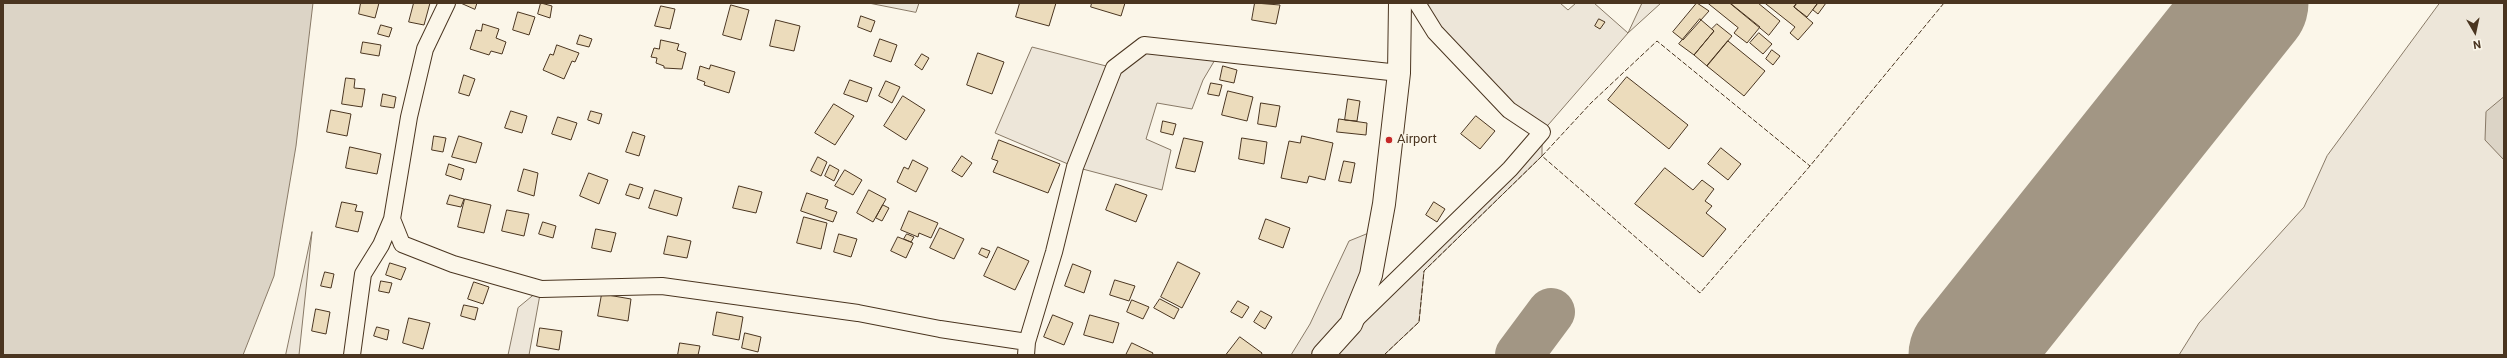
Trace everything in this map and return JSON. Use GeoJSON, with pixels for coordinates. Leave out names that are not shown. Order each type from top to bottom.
{"type":"FeatureCollection","features":[{"type":"Feature","properties":{"kind":"main road"},"geometry":{"type":"LineString","coordinates":[[1323,355],[1351,324],[1371,275],[1381,228],[1399,73],[1400,3]]}},
{"type":"Feature","properties":{"kind":"street"},"geometry":{"type":"LineString","coordinates":[[352,355],[363,274],[381,245],[392,219],[409,116],[425,49],[447,3]]}},
{"type":"Feature","properties":{"kind":"street"},"geometry":{"type":"LineString","coordinates":[[1351,324],[1510,169],[1542,132],[1509,110],[1435,32],[1417,3]]}},
{"type":"Feature","properties":{"kind":"street"},"geometry":{"type":"LineString","coordinates":[[392,219],[402,244],[453,264],[541,289],[662,286],[858,313],[1027,349],[1054,252],[1075,167],[1114,68],[1144,45],[1399,73]]}},
{"type":"Feature","properties":{"kind":"shaded area"},"geometry":{"type":"Polygon","coordinates":[[[3,3],[313,3],[296,146],[274,276],[243,355],[3,355],[3,3]]]}},
{"type":"Feature","properties":{"kind":"shaded area"},"geometry":{"type":"Polygon","coordinates":[[[869,3],[919,3],[916,12],[869,3]]]}},
{"type":"Feature","properties":{"kind":"shaded area"},"geometry":{"type":"Polygon","coordinates":[[[1417,3],[1560,3],[1568,10],[1576,3],[1594,3],[1628,33],[1542,132],[1542,156],[1424,271],[1419,322],[1384,355],[1291,355],[1310,324],[1349,241],[1381,228],[1352,322],[1541,132],[1417,3]]]}},
{"type":"Feature","properties":{"kind":"shaded area"},"geometry":{"type":"Polygon","coordinates":[[[1642,3],[1661,3],[1628,33],[1642,3]]]}},
{"type":"Feature","properties":{"kind":"shaded area"},"geometry":{"type":"Polygon","coordinates":[[[2440,3],[2504,3],[2504,355],[2179,355],[2199,323],[2304,207],[2327,156],[2440,3]]]}},
{"type":"Feature","properties":{"kind":"shaded area"},"geometry":{"type":"Polygon","coordinates":[[[1144,45],[1219,53],[1203,80],[1192,109],[1157,103],[1146,139],[1171,150],[1162,190],[1075,167],[995,133],[1032,47],[1114,68],[1144,45]]]}},
{"type":"Feature","properties":{"kind":"shaded area"},"geometry":{"type":"Polygon","coordinates":[[[2504,97],[2504,160],[2485,140],[2486,112],[2504,97]]]}},
{"type":"Feature","properties":{"kind":"shaded area"},"geometry":{"type":"Polygon","coordinates":[[[312,232],[299,355],[286,355],[312,232]]]}},
{"type":"Feature","properties":{"kind":"shaded area"},"geometry":{"type":"Polygon","coordinates":[[[541,289],[529,355],[508,355],[518,308],[541,289]]]}},
{"type":"Feature","properties":{"kind":"building"},"geometry":{"type":"Polygon","coordinates":[[[361,3],[379,3],[375,18],[359,14],[361,3]]]}},
{"type":"Feature","properties":{"kind":"building"},"geometry":{"type":"Polygon","coordinates":[[[414,3],[430,3],[424,25],[409,22],[414,3]]]}},
{"type":"Feature","properties":{"kind":"building"},"geometry":{"type":"Polygon","coordinates":[[[461,3],[477,3],[475,9],[461,3]]]}},
{"type":"Feature","properties":{"kind":"building"},"geometry":{"type":"Polygon","coordinates":[[[541,3],[552,6],[550,18],[538,14],[541,3]]]}},
{"type":"Feature","properties":{"kind":"building"},"geometry":{"type":"Polygon","coordinates":[[[1020,3],[1056,3],[1049,26],[1016,17],[1020,3]]]}},
{"type":"Feature","properties":{"kind":"building"},"geometry":{"type":"Polygon","coordinates":[[[1092,3],[1125,3],[1121,16],[1091,7],[1092,3]]]}},
{"type":"Feature","properties":{"kind":"building"},"geometry":{"type":"Polygon","coordinates":[[[1255,3],[1280,5],[1276,24],[1252,20],[1255,3]]]}},
{"type":"Feature","properties":{"kind":"building"},"geometry":{"type":"Polygon","coordinates":[[[1697,3],[1709,11],[1683,40],[1673,32],[1697,3]]]}},
{"type":"Feature","properties":{"kind":"building"},"geometry":{"type":"Polygon","coordinates":[[[1708,3],[1730,3],[1760,27],[1747,43],[1734,33],[1738,28],[1708,3]]]}},
{"type":"Feature","properties":{"kind":"building"},"geometry":{"type":"Polygon","coordinates":[[[1730,3],[1758,3],[1780,21],[1769,35],[1730,3]]]}},
{"type":"Feature","properties":{"kind":"building"},"geometry":{"type":"Polygon","coordinates":[[[1797,3],[1794,7],[1813,23],[1798,40],[1790,33],[1795,27],[1766,4],[1797,3]]]}},
{"type":"Feature","properties":{"kind":"building"},"geometry":{"type":"Polygon","coordinates":[[[1797,3],[1818,3],[1807,17],[1794,7],[1797,3]]]}},
{"type":"Feature","properties":{"kind":"building"},"geometry":{"type":"Polygon","coordinates":[[[1818,3],[1826,3],[1818,14],[1813,10],[1818,3]]]}},
{"type":"Feature","properties":{"kind":"building"},"geometry":{"type":"Polygon","coordinates":[[[731,5],[749,10],[741,40],[723,35],[731,5]]]}},
{"type":"Feature","properties":{"kind":"building"},"geometry":{"type":"Polygon","coordinates":[[[661,6],[675,9],[670,29],[655,26],[661,6]]]}},
{"type":"Feature","properties":{"kind":"building"},"geometry":{"type":"Polygon","coordinates":[[[518,12],[535,17],[529,35],[513,30],[518,12]]]}},
{"type":"Feature","properties":{"kind":"building"},"geometry":{"type":"Polygon","coordinates":[[[861,16],[875,21],[871,32],[858,27],[861,16]]]}},
{"type":"Feature","properties":{"kind":"building"},"geometry":{"type":"Polygon","coordinates":[[[1599,19],[1605,22],[1600,29],[1595,26],[1599,19]]]}},
{"type":"Feature","properties":{"kind":"building"},"geometry":{"type":"Polygon","coordinates":[[[1700,19],[1714,31],[1694,55],[1679,44],[1700,19]]]}},
{"type":"Feature","properties":{"kind":"building"},"geometry":{"type":"Polygon","coordinates":[[[776,20],[800,26],[794,51],[770,46],[776,20]]]}},
{"type":"Feature","properties":{"kind":"building"},"geometry":{"type":"Polygon","coordinates":[[[483,24],[499,29],[496,38],[506,42],[502,54],[491,51],[489,55],[470,49],[476,30],[481,31],[483,24]]]}},
{"type":"Feature","properties":{"kind":"building"},"geometry":{"type":"Polygon","coordinates":[[[1717,24],[1732,36],[1707,66],[1694,55],[1714,31],[1712,29],[1717,24]]]}},
{"type":"Feature","properties":{"kind":"building"},"geometry":{"type":"Polygon","coordinates":[[[381,25],[392,28],[389,37],[378,34],[381,25]]]}},
{"type":"Feature","properties":{"kind":"building"},"geometry":{"type":"Polygon","coordinates":[[[1759,33],[1772,44],[1763,54],[1750,43],[1759,33]]]}},
{"type":"Feature","properties":{"kind":"building"},"geometry":{"type":"Polygon","coordinates":[[[580,35],[592,39],[589,47],[577,44],[580,35]]]}},
{"type":"Feature","properties":{"kind":"building"},"geometry":{"type":"Polygon","coordinates":[[[880,39],[897,45],[891,62],[874,56],[880,39]]]}},
{"type":"Feature","properties":{"kind":"building"},"geometry":{"type":"Polygon","coordinates":[[[661,40],[679,44],[677,50],[686,53],[682,69],[664,68],[664,66],[656,63],[657,58],[651,57],[654,48],[659,49],[661,40]]]}},
{"type":"Feature","properties":{"kind":"building"},"geometry":{"type":"Polygon","coordinates":[[[1728,41],[1765,71],[1744,96],[1707,66],[1728,41]]]}},
{"type":"Feature","properties":{"kind":"building"},"geometry":{"type":"Polygon","coordinates":[[[363,42],[381,45],[379,56],[361,53],[363,42]]]}},
{"type":"Feature","properties":{"kind":"building"},"geometry":{"type":"Polygon","coordinates":[[[557,45],[579,53],[575,62],[572,61],[564,79],[543,70],[550,54],[553,55],[557,45]]]}},
{"type":"Feature","properties":{"kind":"building"},"geometry":{"type":"Polygon","coordinates":[[[1772,50],[1780,56],[1773,65],[1766,59],[1772,50]]]}},
{"type":"Feature","properties":{"kind":"building"},"geometry":{"type":"Polygon","coordinates":[[[978,53],[1004,62],[992,94],[967,85],[978,53]]]}},
{"type":"Feature","properties":{"kind":"building"},"geometry":{"type":"Polygon","coordinates":[[[922,54],[929,58],[922,70],[915,65],[922,54]]]}},
{"type":"Feature","properties":{"kind":"building"},"geometry":{"type":"Polygon","coordinates":[[[711,65],[735,72],[729,93],[704,85],[705,82],[697,79],[700,66],[709,69],[711,65]]]}},
{"type":"Feature","properties":{"kind":"building"},"geometry":{"type":"Polygon","coordinates":[[[1223,66],[1237,70],[1234,83],[1220,80],[1223,66]]]}},
{"type":"Feature","properties":{"kind":"building"},"geometry":{"type":"Polygon","coordinates":[[[464,75],[475,79],[469,96],[459,93],[464,75]]]}},
{"type":"Feature","properties":{"kind":"building"},"geometry":{"type":"Polygon","coordinates":[[[1627,77],[1688,125],[1669,149],[1608,100],[1627,77]]]}},
{"type":"Feature","properties":{"kind":"building"},"geometry":{"type":"Polygon","coordinates":[[[346,78],[355,79],[354,88],[365,89],[362,107],[342,104],[346,78]]]}},
{"type":"Feature","properties":{"kind":"building"},"geometry":{"type":"Polygon","coordinates":[[[850,80],[872,88],[867,102],[844,94],[850,80]]]}},
{"type":"Feature","properties":{"kind":"building"},"geometry":{"type":"Polygon","coordinates":[[[886,81],[900,87],[892,103],[879,96],[886,81]]]}},
{"type":"Feature","properties":{"kind":"building"},"geometry":{"type":"Polygon","coordinates":[[[1211,83],[1222,85],[1219,96],[1208,94],[1211,83]]]}},
{"type":"Feature","properties":{"kind":"building"},"geometry":{"type":"Polygon","coordinates":[[[1228,91],[1253,97],[1247,121],[1222,115],[1228,91]]]}},
{"type":"Feature","properties":{"kind":"building"},"geometry":{"type":"Polygon","coordinates":[[[383,94],[396,97],[394,108],[381,106],[383,94]]]}},
{"type":"Feature","properties":{"kind":"building"},"geometry":{"type":"Polygon","coordinates":[[[903,96],[925,110],[906,140],[884,126],[903,96]]]}},
{"type":"Feature","properties":{"kind":"building"},"geometry":{"type":"Polygon","coordinates":[[[1348,99],[1360,101],[1357,121],[1345,120],[1348,99]]]}},
{"type":"Feature","properties":{"kind":"building"},"geometry":{"type":"Polygon","coordinates":[[[1261,103],[1280,106],[1276,127],[1258,124],[1261,103]]]}},
{"type":"Feature","properties":{"kind":"building"},"geometry":{"type":"Polygon","coordinates":[[[834,104],[854,116],[835,145],[815,133],[834,104]]]}},
{"type":"Feature","properties":{"kind":"building"},"geometry":{"type":"Polygon","coordinates":[[[331,110],[351,114],[347,136],[327,132],[331,110]]]}},
{"type":"Feature","properties":{"kind":"building"},"geometry":{"type":"Polygon","coordinates":[[[511,111],[527,116],[522,133],[505,128],[511,111]]]}},
{"type":"Feature","properties":{"kind":"building"},"geometry":{"type":"Polygon","coordinates":[[[591,111],[602,114],[599,124],[588,120],[591,111]]]}},
{"type":"Feature","properties":{"kind":"building"},"geometry":{"type":"Polygon","coordinates":[[[1476,116],[1495,131],[1480,149],[1461,134],[1476,116]]]}},
{"type":"Feature","properties":{"kind":"building"},"geometry":{"type":"Polygon","coordinates":[[[558,117],[577,123],[571,140],[552,134],[558,117]]]}},
{"type":"Feature","properties":{"kind":"building"},"geometry":{"type":"Polygon","coordinates":[[[1339,119],[1367,123],[1366,135],[1337,132],[1339,119]]]}},
{"type":"Feature","properties":{"kind":"building"},"geometry":{"type":"Polygon","coordinates":[[[1163,121],[1176,124],[1173,135],[1161,132],[1163,121]]]}},
{"type":"Feature","properties":{"kind":"building"},"geometry":{"type":"Polygon","coordinates":[[[633,132],[645,136],[639,156],[626,152],[633,132]]]}},
{"type":"Feature","properties":{"kind":"building"},"geometry":{"type":"Polygon","coordinates":[[[434,136],[446,138],[443,152],[432,150],[434,136]]]}},
{"type":"Feature","properties":{"kind":"building"},"geometry":{"type":"Polygon","coordinates":[[[459,136],[482,143],[476,163],[452,157],[459,136]]]}},
{"type":"Feature","properties":{"kind":"building"},"geometry":{"type":"Polygon","coordinates":[[[1302,136],[1333,143],[1325,180],[1309,176],[1307,183],[1281,178],[1289,141],[1300,143],[1302,136]]]}},
{"type":"Feature","properties":{"kind":"building"},"geometry":{"type":"Polygon","coordinates":[[[1184,138],[1203,142],[1195,172],[1176,168],[1184,138]]]}},
{"type":"Feature","properties":{"kind":"building"},"geometry":{"type":"Polygon","coordinates":[[[1242,138],[1267,142],[1264,164],[1239,159],[1242,138]]]}},
{"type":"Feature","properties":{"kind":"building"},"geometry":{"type":"Polygon","coordinates":[[[999,140],[1060,164],[1048,193],[993,172],[998,161],[992,159],[999,140]]]}},
{"type":"Feature","properties":{"kind":"building"},"geometry":{"type":"Polygon","coordinates":[[[350,147],[381,154],[377,174],[346,168],[350,147]]]}},
{"type":"Feature","properties":{"kind":"building"},"geometry":{"type":"Polygon","coordinates":[[[1721,148],[1741,164],[1728,180],[1708,164],[1721,148]]]}},
{"type":"Feature","properties":{"kind":"building"},"geometry":{"type":"Polygon","coordinates":[[[962,156],[972,163],[962,177],[952,171],[962,156]]]}},
{"type":"Feature","properties":{"kind":"building"},"geometry":{"type":"Polygon","coordinates":[[[818,157],[827,162],[821,176],[811,171],[818,157]]]}},
{"type":"Feature","properties":{"kind":"building"},"geometry":{"type":"Polygon","coordinates":[[[913,160],[928,168],[916,192],[897,182],[904,167],[908,169],[913,160]]]}},
{"type":"Feature","properties":{"kind":"building"},"geometry":{"type":"Polygon","coordinates":[[[1344,161],[1355,163],[1351,183],[1339,181],[1344,161]]]}},
{"type":"Feature","properties":{"kind":"building"},"geometry":{"type":"Polygon","coordinates":[[[449,164],[464,169],[461,180],[446,175],[449,164]]]}},
{"type":"Feature","properties":{"kind":"building"},"geometry":{"type":"Polygon","coordinates":[[[830,165],[839,170],[834,181],[825,176],[830,165]]]}},
{"type":"Feature","properties":{"kind":"building"},"geometry":{"type":"Polygon","coordinates":[[[1665,168],[1693,190],[1702,180],[1714,189],[1705,201],[1712,206],[1706,213],[1726,229],[1703,257],[1635,204],[1665,168]]]}},
{"type":"Feature","properties":{"kind":"building"},"geometry":{"type":"Polygon","coordinates":[[[524,169],[538,173],[534,196],[518,191],[524,169]]]}},
{"type":"Feature","properties":{"kind":"building"},"geometry":{"type":"Polygon","coordinates":[[[845,170],[862,180],[853,195],[835,186],[845,170]]]}},
{"type":"Feature","properties":{"kind":"building"},"geometry":{"type":"Polygon","coordinates":[[[589,173],[608,180],[599,204],[580,196],[589,173]]]}},
{"type":"Feature","properties":{"kind":"building"},"geometry":{"type":"Polygon","coordinates":[[[630,184],[643,188],[639,199],[626,195],[630,184]]]}},
{"type":"Feature","properties":{"kind":"building"},"geometry":{"type":"Polygon","coordinates":[[[1116,184],[1147,195],[1136,222],[1106,210],[1116,184]]]}},
{"type":"Feature","properties":{"kind":"building"},"geometry":{"type":"Polygon","coordinates":[[[739,186],[762,192],[756,213],[733,208],[739,186]]]}},
{"type":"Feature","properties":{"kind":"building"},"geometry":{"type":"Polygon","coordinates":[[[655,190],[682,198],[677,216],[649,208],[655,190]]]}},
{"type":"Feature","properties":{"kind":"building"},"geometry":{"type":"Polygon","coordinates":[[[869,190],[886,199],[873,222],[857,213],[869,190]]]}},
{"type":"Feature","properties":{"kind":"building"},"geometry":{"type":"Polygon","coordinates":[[[807,193],[828,200],[825,208],[837,212],[833,222],[801,211],[807,193]]]}},
{"type":"Feature","properties":{"kind":"building"},"geometry":{"type":"Polygon","coordinates":[[[450,195],[464,199],[461,207],[447,204],[450,195]]]}},
{"type":"Feature","properties":{"kind":"building"},"geometry":{"type":"Polygon","coordinates":[[[465,199],[491,205],[484,233],[458,227],[465,199]]]}},
{"type":"Feature","properties":{"kind":"building"},"geometry":{"type":"Polygon","coordinates":[[[342,202],[357,205],[355,211],[363,212],[358,232],[336,227],[342,202]]]}},
{"type":"Feature","properties":{"kind":"building"},"geometry":{"type":"Polygon","coordinates":[[[1434,202],[1445,209],[1437,222],[1426,215],[1434,202]]]}},
{"type":"Feature","properties":{"kind":"building"},"geometry":{"type":"Polygon","coordinates":[[[883,205],[889,208],[882,221],[876,218],[883,205]]]}},
{"type":"Feature","properties":{"kind":"building"},"geometry":{"type":"Polygon","coordinates":[[[507,210],[529,214],[524,236],[502,231],[507,210]]]}},
{"type":"Feature","properties":{"kind":"building"},"geometry":{"type":"Polygon","coordinates":[[[909,211],[938,223],[931,238],[919,233],[918,237],[901,230],[909,211]]]}},
{"type":"Feature","properties":{"kind":"building"},"geometry":{"type":"Polygon","coordinates":[[[804,217],[827,223],[821,249],[797,243],[804,217]]]}},
{"type":"Feature","properties":{"kind":"building"},"geometry":{"type":"Polygon","coordinates":[[[1266,219],[1290,228],[1283,248],[1259,239],[1266,219]]]}},
{"type":"Feature","properties":{"kind":"building"},"geometry":{"type":"Polygon","coordinates":[[[543,222],[556,226],[553,238],[539,234],[543,222]]]}},
{"type":"Feature","properties":{"kind":"building"},"geometry":{"type":"Polygon","coordinates":[[[940,228],[964,239],[954,259],[930,248],[940,228]]]}},
{"type":"Feature","properties":{"kind":"building"},"geometry":{"type":"Polygon","coordinates":[[[596,229],[616,233],[611,252],[592,248],[596,229]]]}},
{"type":"Feature","properties":{"kind":"building"},"geometry":{"type":"Polygon","coordinates":[[[839,234],[857,239],[851,257],[834,252],[839,234]]]}},
{"type":"Feature","properties":{"kind":"building"},"geometry":{"type":"Polygon","coordinates":[[[907,234],[914,237],[911,242],[904,239],[907,234]]]}},
{"type":"Feature","properties":{"kind":"building"},"geometry":{"type":"Polygon","coordinates":[[[668,236],[691,241],[687,258],[664,254],[668,236]]]}},
{"type":"Feature","properties":{"kind":"building"},"geometry":{"type":"Polygon","coordinates":[[[898,237],[913,243],[906,258],[891,251],[898,237]]]}},
{"type":"Feature","properties":{"kind":"building"},"geometry":{"type":"Polygon","coordinates":[[[998,247],[1029,261],[1015,290],[984,276],[998,247]]]}},
{"type":"Feature","properties":{"kind":"building"},"geometry":{"type":"Polygon","coordinates":[[[982,248],[990,251],[987,258],[979,254],[982,248]]]}},
{"type":"Feature","properties":{"kind":"building"},"geometry":{"type":"Polygon","coordinates":[[[1178,262],[1200,273],[1182,308],[1161,297],[1178,262]]]}},
{"type":"Feature","properties":{"kind":"building"},"geometry":{"type":"Polygon","coordinates":[[[390,263],[406,268],[401,280],[386,275],[390,263]]]}},
{"type":"Feature","properties":{"kind":"building"},"geometry":{"type":"Polygon","coordinates":[[[1073,264],[1091,271],[1084,293],[1065,286],[1073,264]]]}},
{"type":"Feature","properties":{"kind":"building"},"geometry":{"type":"Polygon","coordinates":[[[325,272],[334,274],[331,288],[321,286],[325,272]]]}},
{"type":"Feature","properties":{"kind":"building"},"geometry":{"type":"Polygon","coordinates":[[[1115,280],[1135,286],[1129,301],[1110,295],[1115,280]]]}},
{"type":"Feature","properties":{"kind":"building"},"geometry":{"type":"Polygon","coordinates":[[[381,281],[392,283],[389,293],[379,291],[381,281]]]}},
{"type":"Feature","properties":{"kind":"building"},"geometry":{"type":"Polygon","coordinates":[[[474,282],[489,287],[483,304],[468,299],[474,282]]]}},
{"type":"Feature","properties":{"kind":"building"},"geometry":{"type":"Polygon","coordinates":[[[602,294],[631,299],[628,321],[598,316],[602,294]]]}},
{"type":"Feature","properties":{"kind":"building"},"geometry":{"type":"Polygon","coordinates":[[[1160,299],[1179,309],[1174,319],[1154,308],[1160,299]]]}},
{"type":"Feature","properties":{"kind":"building"},"geometry":{"type":"Polygon","coordinates":[[[1132,300],[1149,307],[1143,319],[1127,312],[1132,300]]]}},
{"type":"Feature","properties":{"kind":"building"},"geometry":{"type":"Polygon","coordinates":[[[1238,301],[1249,307],[1242,318],[1231,312],[1238,301]]]}},
{"type":"Feature","properties":{"kind":"building"},"geometry":{"type":"Polygon","coordinates":[[[464,305],[478,308],[475,320],[461,316],[464,305]]]}},
{"type":"Feature","properties":{"kind":"building"},"geometry":{"type":"Polygon","coordinates":[[[316,309],[330,312],[326,334],[312,331],[316,309]]]}},
{"type":"Feature","properties":{"kind":"building"},"geometry":{"type":"Polygon","coordinates":[[[1261,311],[1272,317],[1265,329],[1254,322],[1261,311]]]}},
{"type":"Feature","properties":{"kind":"building"},"geometry":{"type":"Polygon","coordinates":[[[717,312],[743,317],[739,340],[713,335],[717,312]]]}},
{"type":"Feature","properties":{"kind":"building"},"geometry":{"type":"Polygon","coordinates":[[[1053,315],[1073,323],[1064,345],[1044,337],[1053,315]]]}},
{"type":"Feature","properties":{"kind":"building"},"geometry":{"type":"Polygon","coordinates":[[[1090,315],[1119,323],[1113,343],[1084,335],[1090,315]]]}},
{"type":"Feature","properties":{"kind":"building"},"geometry":{"type":"Polygon","coordinates":[[[409,318],[430,323],[423,349],[403,343],[409,318]]]}},
{"type":"Feature","properties":{"kind":"building"},"geometry":{"type":"Polygon","coordinates":[[[377,327],[389,330],[387,340],[374,336],[377,327]]]}},
{"type":"Feature","properties":{"kind":"building"},"geometry":{"type":"Polygon","coordinates":[[[540,328],[562,331],[559,350],[537,346],[540,328]]]}},
{"type":"Feature","properties":{"kind":"building"},"geometry":{"type":"Polygon","coordinates":[[[745,333],[761,337],[758,352],[742,348],[745,333]]]}},
{"type":"Feature","properties":{"kind":"building"},"geometry":{"type":"Polygon","coordinates":[[[1240,337],[1262,353],[1261,355],[1226,355],[1240,337]]]}},
{"type":"Feature","properties":{"kind":"building"},"geometry":{"type":"Polygon","coordinates":[[[680,343],[700,346],[698,355],[678,355],[680,343]]]}},
{"type":"Feature","properties":{"kind":"building"},"geometry":{"type":"Polygon","coordinates":[[[1132,343],[1153,353],[1152,355],[1126,355],[1132,343]]]}},
{"type":"Feature","properties":{"kind":"taxiway"},"geometry":{"type":"LineString","coordinates":[[1519,355],[1551,312]]}},
{"type":"Feature","properties":{"kind":"runway"},"geometry":{"type":"LineString","coordinates":[[1968,355],[2249,3]]}},
{"type":"Feature","properties":{"kind":"fence"},"geometry":{"type":"LineString","coordinates":[[1384,355],[1419,322],[1424,271],[1542,156],[1700,293],[1810,166],[1944,3]]}},
{"type":"Feature","properties":{"kind":"fence"},"geometry":{"type":"LineString","coordinates":[[1542,156],[1591,103],[1657,41],[1810,166]]}},
{"type":"Feature","properties":{"kind":"place","name":"Airport"},"geometry":{"type":"Point","coordinates":[1389,140]}}]}
